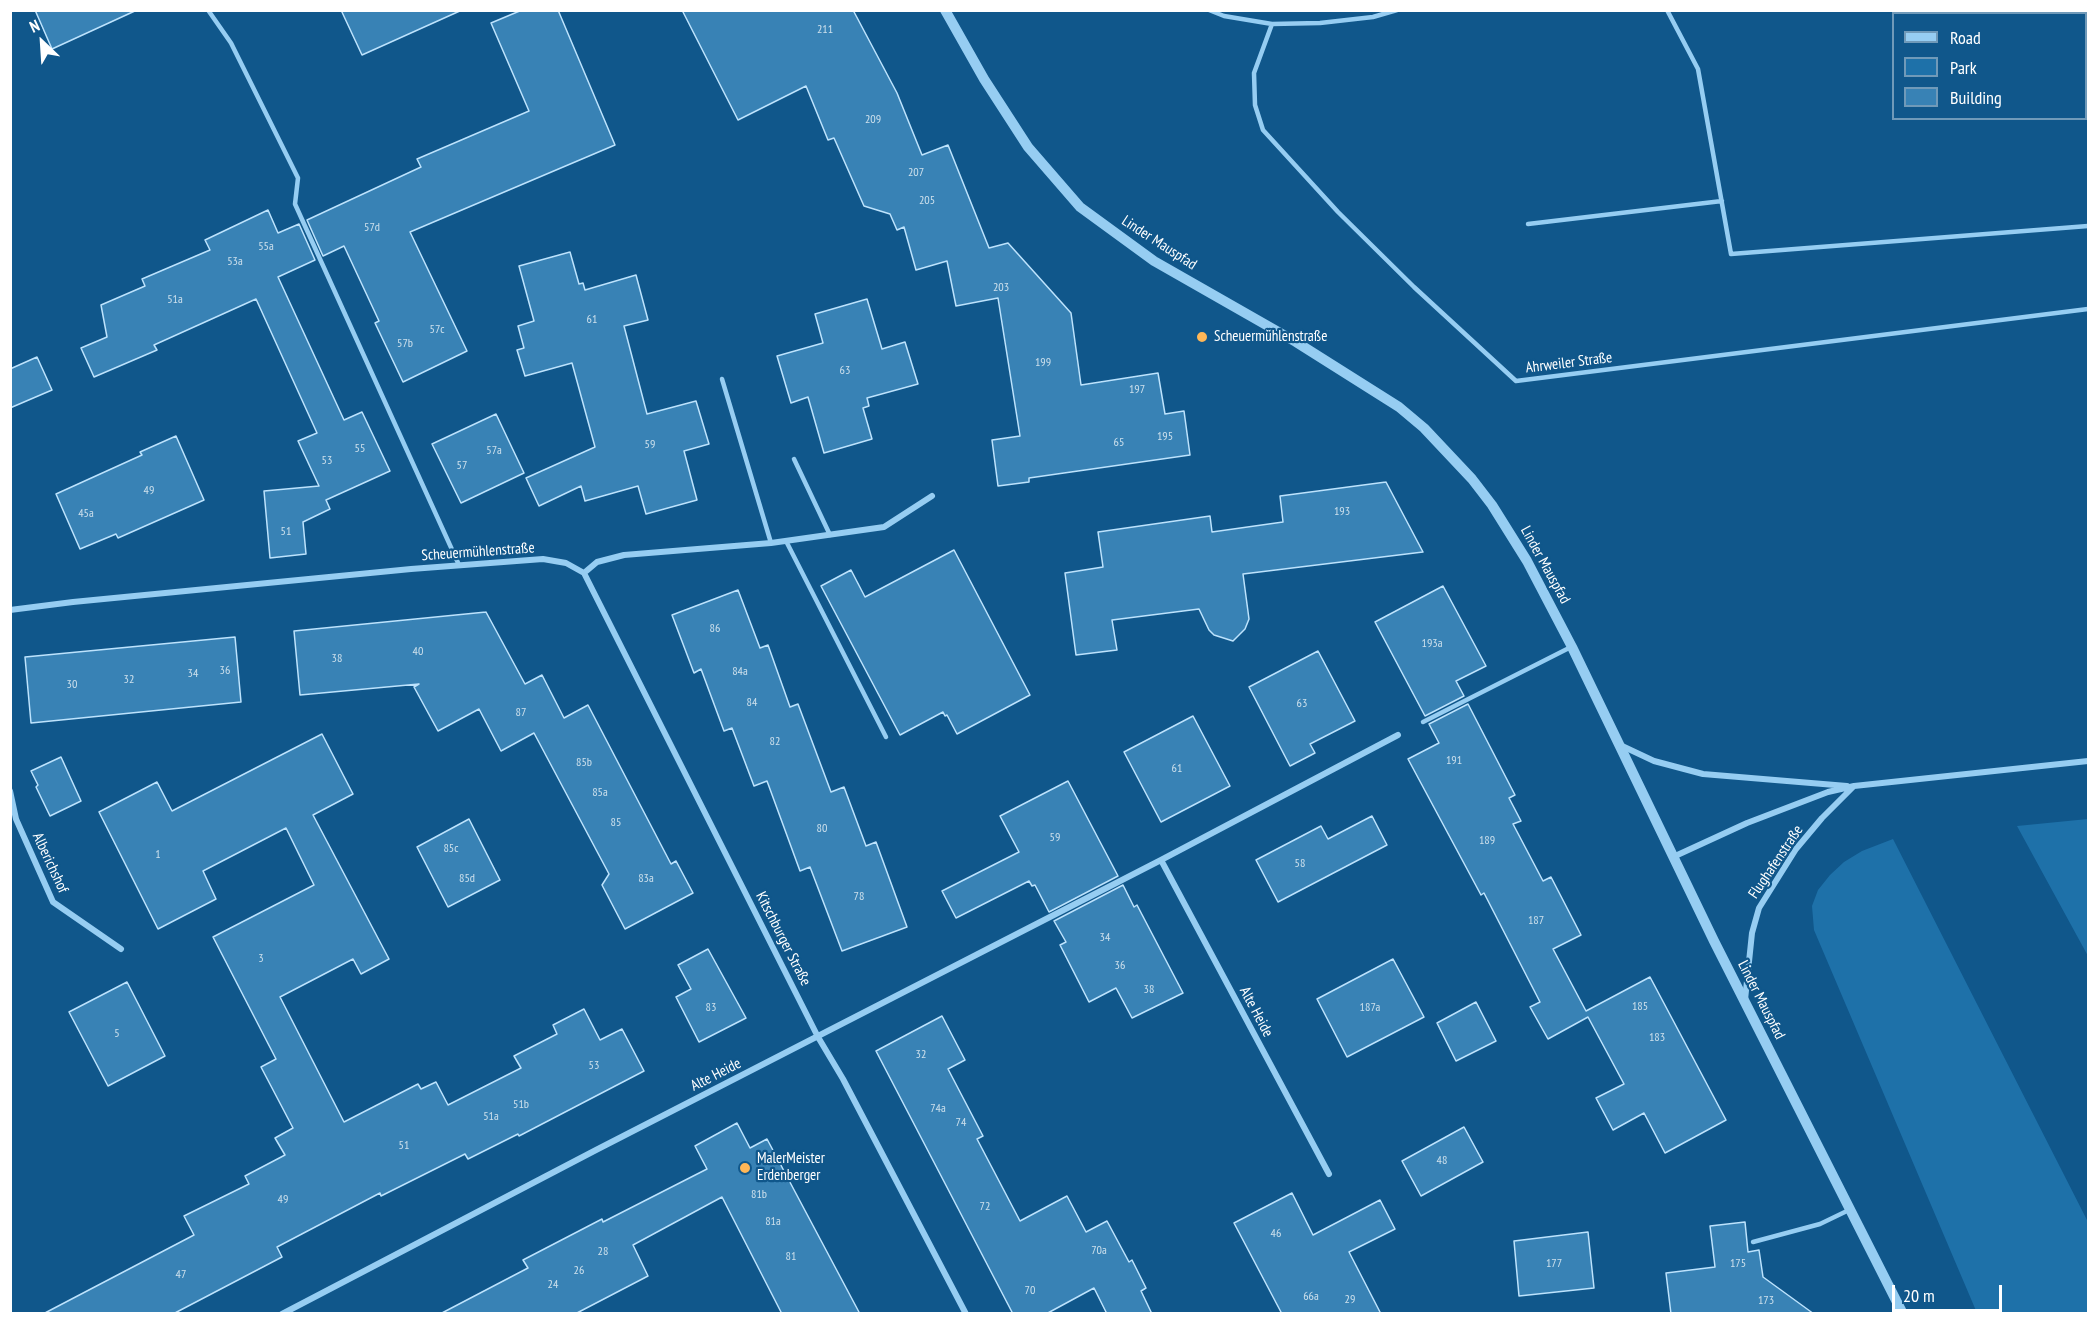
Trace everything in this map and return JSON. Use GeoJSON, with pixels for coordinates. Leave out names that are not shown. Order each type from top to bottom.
{"type":"FeatureCollection","features":[{"type":"Feature","properties":{"kind":"street","name":"Linder Mauspfad"},"geometry":{"type":"LineString","coordinates":[[945,10],[984,79],[1028,147],[1080,207],[1154,261],[1296,342],[1399,407],[1424,428],[1472,479],[1492,505],[1522,552],[1572,647],[1673,857],[1903,1314]]}},
{"type":"Feature","properties":{"kind":"street"},"geometry":{"type":"LineString","coordinates":[[584,573],[597,562],[624,555],[771,543],[884,527],[932,496]]}},
{"type":"Feature","properties":{"kind":"street","name":"Scheuermühlenstraße"},"geometry":{"type":"LineString","coordinates":[[10,610],[459,564],[543,559],[566,563],[584,573]]}},
{"type":"Feature","properties":{"kind":"street","name":"Kitschburger Straße"},"geometry":{"type":"LineString","coordinates":[[584,573],[818,1037],[843,1079],[966,1314]]}},
{"type":"Feature","properties":{"kind":"street","name":"Alte Heide"},"geometry":{"type":"LineString","coordinates":[[282,1314],[1161,860],[1398,735]]}},
{"type":"Feature","properties":{"kind":"street","name":"Flughafenstraße"},"geometry":{"type":"LineString","coordinates":[[1619,744],[1653,761],[1703,774],[1854,786]]}},
{"type":"Feature","properties":{"kind":"street","name":"Flughafenstraße"},"geometry":{"type":"LineString","coordinates":[[1673,857],[1798,802],[1828,792],[1854,786],[2088,761]]}},
{"type":"Feature","properties":{"kind":"street","name":"Flughafenstraße"},"geometry":{"type":"LineString","coordinates":[[1745,1002],[1752,933],[1759,908],[1796,849],[1822,818],[1854,786]]}},
{"type":"Feature","properties":{"kind":"street","name":"Alberichshof"},"geometry":{"type":"LineString","coordinates":[[10,791],[16,819],[53,902],[121,949]]}},
{"type":"Feature","properties":{"kind":"street","name":"Alte Heide"},"geometry":{"type":"LineString","coordinates":[[1161,860],[1329,1174]]}},
{"type":"Feature","properties":{"kind":"lane"},"geometry":{"type":"LineString","coordinates":[[208,10],[231,43],[298,178],[295,204],[459,564]]}},
{"type":"Feature","properties":{"kind":"lane"},"geometry":{"type":"LineString","coordinates":[[1209,10],[1224,16],[1272,24],[1320,23],[1373,17],[1397,10]]}},
{"type":"Feature","properties":{"kind":"lane"},"geometry":{"type":"LineString","coordinates":[[1667,10],[1698,69],[1731,254],[2088,226]]}},
{"type":"Feature","properties":{"kind":"lane","name":"Ahrweiler Straße"},"geometry":{"type":"LineString","coordinates":[[1272,24],[1254,73],[1255,105],[1263,130],[1347,220],[1414,287],[1516,381],[2088,309]]}},
{"type":"Feature","properties":{"kind":"lane"},"geometry":{"type":"LineString","coordinates":[[1528,224],[1722,201]]}},
{"type":"Feature","properties":{"kind":"lane"},"geometry":{"type":"LineString","coordinates":[[722,379],[771,543]]}},
{"type":"Feature","properties":{"kind":"lane"},"geometry":{"type":"LineString","coordinates":[[794,459],[830,535]]}},
{"type":"Feature","properties":{"kind":"lane"},"geometry":{"type":"LineString","coordinates":[[786,541],[886,737]]}},
{"type":"Feature","properties":{"kind":"lane"},"geometry":{"type":"LineString","coordinates":[[1423,722],[1572,647]]}},
{"type":"Feature","properties":{"kind":"lane"},"geometry":{"type":"LineString","coordinates":[[1753,1242],[1821,1224],[1849,1210]]}},
{"type":"Feature","properties":{"kind":"green space"},"geometry":{"type":"Polygon","coordinates":[[[2088,819],[2088,956],[2017,826],[2088,819]]]}},
{"type":"Feature","properties":{"kind":"green space"},"geometry":{"type":"Polygon","coordinates":[[[1893,839],[2088,1222],[2088,1313],[1977,1313],[1814,930],[1812,906],[1818,890],[1830,875],[1844,862],[1862,851],[1893,839]]]}},
{"type":"Feature","properties":{"kind":"building"},"geometry":{"type":"Polygon","coordinates":[[[35,10],[137,10],[52,49],[35,10]]]}},
{"type":"Feature","properties":{"kind":"building"},"geometry":{"type":"Polygon","coordinates":[[[341,10],[462,10],[362,55],[341,10]]]}},
{"type":"Feature","properties":{"kind":"building"},"geometry":{"type":"Polygon","coordinates":[[[522,10],[558,10],[615,145],[410,232],[467,351],[403,382],[375,323],[379,321],[344,246],[323,256],[307,220],[421,167],[417,159],[529,111],[491,23],[522,10]]]}},
{"type":"Feature","properties":{"kind":"building"},"geometry":{"type":"Polygon","coordinates":[[[682,10],[853,10],[897,93],[922,155],[948,145],[989,248],[1008,243],[1071,313],[1081,385],[1158,373],[1165,414],[1184,411],[1190,455],[1029,478],[1029,482],[998,486],[992,440],[1020,436],[998,298],[956,306],[947,261],[916,270],[904,227],[897,230],[890,214],[864,206],[834,138],[828,140],[806,86],[738,120],[682,10]]]}},
{"type":"Feature","properties":{"kind":"building"},"geometry":{"type":"Polygon","coordinates":[[[268,210],[278,233],[299,224],[315,260],[278,277],[344,420],[362,412],[390,471],[326,500],[330,509],[303,522],[306,554],[270,558],[264,491],[319,486],[298,441],[317,433],[256,299],[154,345],[157,350],[94,377],[81,348],[107,337],[101,305],[145,286],[142,279],[210,250],[205,240],[268,210]]]}},
{"type":"Feature","properties":{"kind":"building"},"geometry":{"type":"Polygon","coordinates":[[[570,252],[579,284],[583,283],[585,290],[636,275],[648,320],[624,326],[647,414],[696,401],[709,444],[684,451],[697,500],[646,514],[638,486],[585,501],[581,486],[539,506],[526,478],[595,447],[572,363],[525,376],[517,350],[524,348],[518,326],[534,321],[519,266],[570,252]]]}},
{"type":"Feature","properties":{"kind":"building"},"geometry":{"type":"Polygon","coordinates":[[[867,299],[882,349],[905,342],[918,384],[867,398],[869,406],[863,408],[872,439],[824,453],[808,397],[791,403],[777,356],[823,343],[815,314],[867,299]]]}},
{"type":"Feature","properties":{"kind":"building"},"geometry":{"type":"Polygon","coordinates":[[[37,357],[52,390],[10,408],[10,369],[37,357]]]}},
{"type":"Feature","properties":{"kind":"building"},"geometry":{"type":"Polygon","coordinates":[[[496,414],[524,473],[461,503],[432,444],[496,414]]]}},
{"type":"Feature","properties":{"kind":"building"},"geometry":{"type":"Polygon","coordinates":[[[176,436],[204,500],[118,538],[116,534],[80,549],[56,494],[142,455],[140,452],[176,436]]]}},
{"type":"Feature","properties":{"kind":"building"},"geometry":{"type":"Polygon","coordinates":[[[1386,482],[1423,552],[1243,574],[1249,619],[1245,629],[1233,641],[1214,635],[1209,630],[1199,609],[1112,620],[1117,650],[1076,655],[1065,573],[1103,567],[1098,532],[1210,516],[1212,532],[1283,522],[1280,496],[1386,482]]]}},
{"type":"Feature","properties":{"kind":"building"},"geometry":{"type":"Polygon","coordinates":[[[954,550],[1030,695],[957,734],[943,712],[900,735],[821,586],[851,570],[865,597],[954,550]]]}},
{"type":"Feature","properties":{"kind":"building"},"geometry":{"type":"Polygon","coordinates":[[[1443,586],[1486,666],[1456,681],[1464,696],[1425,716],[1375,622],[1443,586]]]}},
{"type":"Feature","properties":{"kind":"building"},"geometry":{"type":"Polygon","coordinates":[[[738,590],[760,648],[768,645],[790,707],[798,704],[831,792],[844,787],[866,846],[876,842],[907,927],[842,951],[810,867],[800,871],[767,781],[754,786],[732,728],[724,731],[701,669],[694,673],[672,615],[738,590]]]}},
{"type":"Feature","properties":{"kind":"building"},"geometry":{"type":"Polygon","coordinates":[[[486,612],[525,684],[542,675],[564,718],[588,705],[671,864],[676,861],[693,893],[625,929],[602,885],[609,874],[534,733],[501,751],[479,709],[438,731],[414,687],[419,684],[300,695],[294,631],[486,612]]]}},
{"type":"Feature","properties":{"kind":"building"},"geometry":{"type":"Polygon","coordinates":[[[235,637],[241,702],[31,723],[25,657],[235,637]]]}},
{"type":"Feature","properties":{"kind":"building"},"geometry":{"type":"Polygon","coordinates":[[[1318,651],[1355,721],[1310,744],[1315,753],[1290,766],[1249,687],[1318,651]]]}},
{"type":"Feature","properties":{"kind":"building"},"geometry":{"type":"Polygon","coordinates":[[[1468,704],[1515,795],[1509,798],[1521,821],[1513,824],[1543,881],[1551,877],[1581,935],[1553,949],[1586,1011],[1650,977],[1726,1120],[1665,1153],[1644,1113],[1613,1130],[1596,1098],[1624,1084],[1588,1017],[1548,1039],[1530,1007],[1540,1002],[1484,893],[1481,895],[1408,759],[1439,743],[1429,724],[1468,704]]]}},
{"type":"Feature","properties":{"kind":"building"},"geometry":{"type":"Polygon","coordinates":[[[1193,716],[1230,786],[1161,822],[1124,752],[1193,716]]]}},
{"type":"Feature","properties":{"kind":"building"},"geometry":{"type":"Polygon","coordinates":[[[322,734],[353,794],[313,815],[389,959],[361,974],[353,959],[280,997],[344,1122],[418,1084],[421,1089],[436,1082],[448,1105],[521,1068],[514,1056],[557,1034],[553,1025],[584,1009],[600,1040],[622,1029],[644,1071],[519,1136],[518,1134],[468,1159],[465,1154],[381,1196],[380,1193],[277,1247],[282,1257],[173,1314],[43,1314],[194,1235],[184,1216],[249,1184],[245,1176],[285,1155],[275,1138],[293,1128],[261,1067],[276,1059],[213,937],[314,885],[286,828],[203,871],[216,899],[158,929],[99,812],[157,782],[172,811],[322,734]]]}},
{"type":"Feature","properties":{"kind":"building"},"geometry":{"type":"Polygon","coordinates":[[[61,757],[81,801],[50,816],[31,771],[61,757]]]}},
{"type":"Feature","properties":{"kind":"building"},"geometry":{"type":"Polygon","coordinates":[[[1068,781],[1118,876],[1049,912],[1035,885],[1032,886],[1029,881],[956,918],[942,891],[1019,852],[1000,816],[1068,781]]]}},
{"type":"Feature","properties":{"kind":"building"},"geometry":{"type":"Polygon","coordinates":[[[1372,816],[1387,845],[1278,902],[1256,860],[1321,826],[1328,839],[1372,816]]]}},
{"type":"Feature","properties":{"kind":"building"},"geometry":{"type":"Polygon","coordinates":[[[469,819],[500,880],[448,907],[417,847],[469,819]]]}},
{"type":"Feature","properties":{"kind":"building"},"geometry":{"type":"Polygon","coordinates":[[[1123,885],[1134,907],[1137,905],[1183,993],[1132,1018],[1116,988],[1089,1002],[1060,945],[1066,942],[1054,921],[1123,885]]]}},
{"type":"Feature","properties":{"kind":"building"},"geometry":{"type":"Polygon","coordinates":[[[708,949],[746,1018],[699,1042],[676,997],[691,989],[678,965],[708,949]]]}},
{"type":"Feature","properties":{"kind":"building"},"geometry":{"type":"Polygon","coordinates":[[[1393,959],[1424,1017],[1347,1057],[1317,999],[1393,959]]]}},
{"type":"Feature","properties":{"kind":"building"},"geometry":{"type":"Polygon","coordinates":[[[127,982],[165,1056],[108,1086],[69,1012],[127,982]]]}},
{"type":"Feature","properties":{"kind":"building"},"geometry":{"type":"Polygon","coordinates":[[[1476,1002],[1496,1041],[1456,1061],[1437,1023],[1476,1002]]]}},
{"type":"Feature","properties":{"kind":"building"},"geometry":{"type":"Polygon","coordinates":[[[942,1016],[965,1060],[948,1069],[983,1136],[977,1139],[1020,1221],[1067,1196],[1086,1232],[1107,1221],[1129,1262],[1132,1260],[1146,1288],[1141,1291],[1152,1314],[1107,1314],[1094,1288],[1046,1314],[1013,1314],[876,1051],[942,1016]]]}},
{"type":"Feature","properties":{"kind":"building"},"geometry":{"type":"Polygon","coordinates":[[[737,1123],[750,1148],[767,1139],[860,1314],[782,1314],[722,1197],[633,1245],[648,1276],[575,1314],[440,1314],[528,1268],[523,1260],[707,1169],[695,1146],[737,1123]]]}},
{"type":"Feature","properties":{"kind":"building"},"geometry":{"type":"Polygon","coordinates":[[[1464,1127],[1483,1162],[1421,1196],[1402,1161],[1464,1127]]]}},
{"type":"Feature","properties":{"kind":"building"},"geometry":{"type":"Polygon","coordinates":[[[1292,1193],[1313,1235],[1380,1200],[1395,1229],[1349,1252],[1381,1314],[1282,1314],[1234,1223],[1292,1193]]]}},
{"type":"Feature","properties":{"kind":"building"},"geometry":{"type":"Polygon","coordinates":[[[1745,1222],[1748,1252],[1759,1250],[1763,1277],[1814,1314],[1671,1314],[1666,1273],[1715,1267],[1710,1226],[1745,1222]]]}},
{"type":"Feature","properties":{"kind":"building"},"geometry":{"type":"Polygon","coordinates":[[[1588,1232],[1594,1288],[1519,1296],[1514,1241],[1588,1232]]]}},
{"type":"Feature","properties":{"kind":"place","name":"Scheuermühlenstraße"},"geometry":{"type":"Point","coordinates":[1202,337]}},
{"type":"Feature","properties":{"kind":"place","name":"MalerMeister Erdenberger"},"geometry":{"type":"Point","coordinates":[745,1168]}}]}
